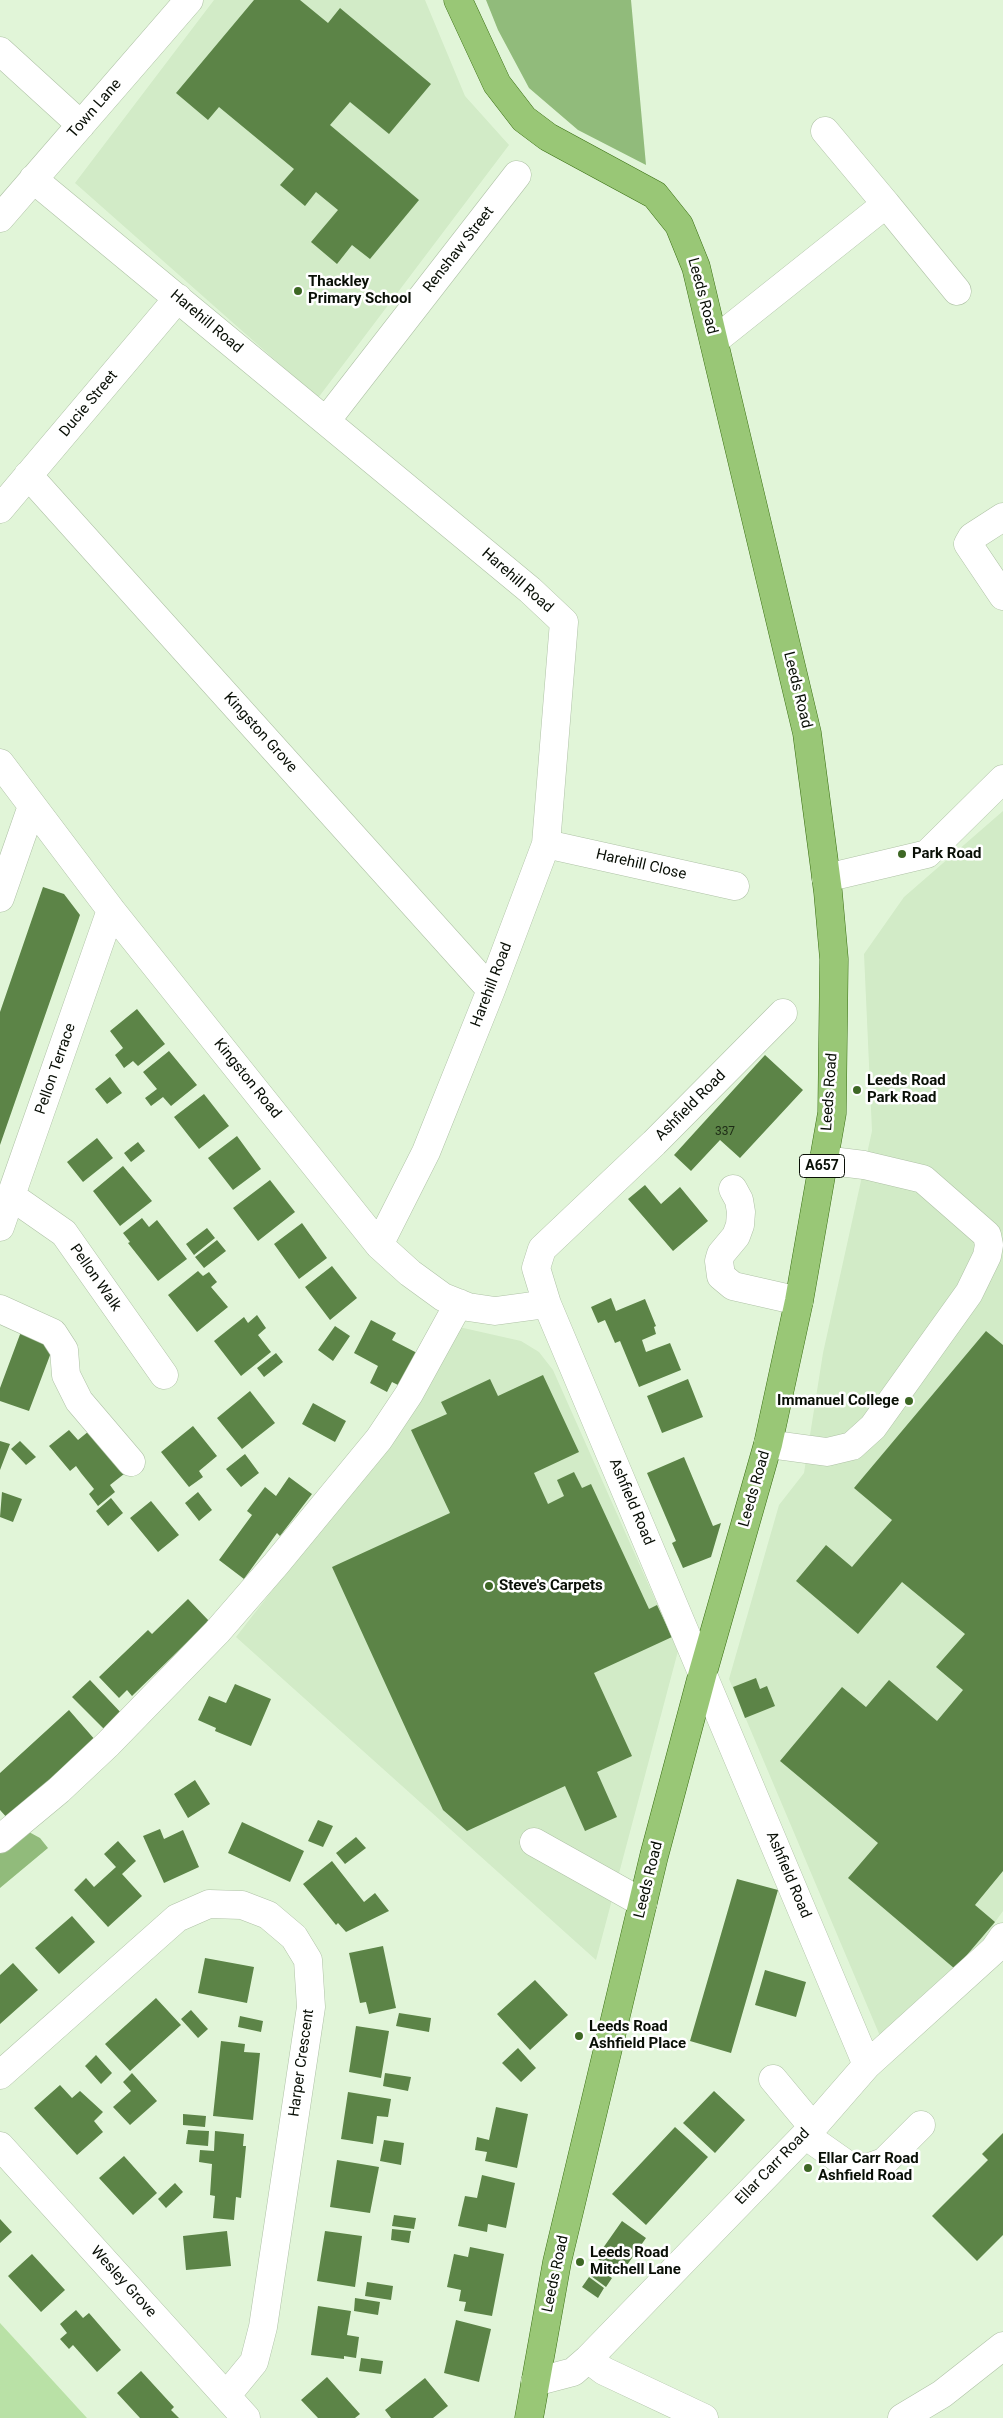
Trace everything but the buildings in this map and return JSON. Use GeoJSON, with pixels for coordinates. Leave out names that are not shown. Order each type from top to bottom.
{"type":"FeatureCollection","features":[{"type":"Feature","properties":{"kind":"main road","name":"Leeds Road"},"geometry":{"type":"LineString","coordinates":[[458,0],[497,84],[524,119],[548,137],[655,195],[679,225],[696,267],[807,733],[826,878],[835,990],[832,1112],[799,1301],[768,1444],[703,1672],[643,1903],[557,2262],[529,2418]]}},
{"type":"Feature","properties":{"kind":"street","name":"Town Lane"},"geometry":{"type":"LineString","coordinates":[[0,218],[189,0]]}},
{"type":"Feature","properties":{"kind":"street"},"geometry":{"type":"LineString","coordinates":[[0,51],[81,125]]}},
{"type":"Feature","properties":{"kind":"street"},"geometry":{"type":"LineString","coordinates":[[825,131],[957,291]]}},
{"type":"Feature","properties":{"kind":"street","name":"Renshaw Street"},"geometry":{"type":"LineString","coordinates":[[326,421],[518,174]]}},
{"type":"Feature","properties":{"kind":"street","name":"Harehill Road"},"geometry":{"type":"LineString","coordinates":[[33,179],[530,590],[564,622],[546,844],[491,990],[426,1152],[379,1245]]}},
{"type":"Feature","properties":{"kind":"street"},"geometry":{"type":"LineString","coordinates":[[714,341],[886,204]]}},
{"type":"Feature","properties":{"kind":"street","name":"Ducie Street"},"geometry":{"type":"LineString","coordinates":[[0,509],[178,298]]}},
{"type":"Feature","properties":{"kind":"street","name":"Kingston Grove"},"geometry":{"type":"LineString","coordinates":[[28,475],[491,990]]}},
{"type":"Feature","properties":{"kind":"street"},"geometry":{"type":"LineString","coordinates":[[1003,517],[972,537],[968,544],[1003,596]]}},
{"type":"Feature","properties":{"kind":"street","name":"Kingston Road"},"geometry":{"type":"LineString","coordinates":[[0,762],[111,910],[379,1245],[410,1273],[444,1297],[459,1303],[495,1311],[547,1304]]}},
{"type":"Feature","properties":{"kind":"street"},"geometry":{"type":"LineString","coordinates":[[826,878],[927,854],[1003,779]]}},
{"type":"Feature","properties":{"kind":"street"},"geometry":{"type":"LineString","coordinates":[[0,898],[32,806]]}},
{"type":"Feature","properties":{"kind":"street","name":"Harehill Close"},"geometry":{"type":"LineString","coordinates":[[546,844],[735,886]]}},
{"type":"Feature","properties":{"kind":"street","name":"Pellon Terrace"},"geometry":{"type":"LineString","coordinates":[[0,1227],[111,910]]}},
{"type":"Feature","properties":{"kind":"street","name":"Ashfield Road"},"geometry":{"type":"LineString","coordinates":[[783,1013],[654,1143],[542,1249],[536,1268],[547,1304],[867,2065]]}},
{"type":"Feature","properties":{"kind":"street"},"geometry":{"type":"LineString","coordinates":[[768,1444],[826,1452],[852,1446],[872,1427],[969,1293],[987,1256],[989,1245],[987,1235],[923,1179],[864,1165],[824,1160]]}},
{"type":"Feature","properties":{"kind":"street"},"geometry":{"type":"LineString","coordinates":[[733,1188],[740,1206],[740,1225],[736,1236],[719,1261],[721,1276],[733,1286],[799,1301]]}},
{"type":"Feature","properties":{"kind":"street","name":"Pellon Walk"},"geometry":{"type":"LineString","coordinates":[[11,1196],[64,1233],[164,1374]]}},
{"type":"Feature","properties":{"kind":"street"},"geometry":{"type":"LineString","coordinates":[[0,1839],[59,1790],[108,1744],[217,1632],[276,1564],[379,1439],[414,1387],[459,1303]]}},
{"type":"Feature","properties":{"kind":"street"},"geometry":{"type":"LineString","coordinates":[[0,1309],[53,1333],[64,1350],[66,1375],[79,1401],[131,1462]]}},
{"type":"Feature","properties":{"kind":"street"},"geometry":{"type":"LineString","coordinates":[[534,1842],[643,1903]]}},
{"type":"Feature","properties":{"kind":"street","name":"Harper Crescent"},"geometry":{"type":"LineString","coordinates":[[0,2075],[177,1918],[209,1904],[242,1905],[268,1915],[294,1937],[308,1960],[312,2008],[263,2327],[254,2362],[226,2396]]}},
{"type":"Feature","properties":{"kind":"street","name":"Ellar Carr Road"},"geometry":{"type":"LineString","coordinates":[[535,2382],[573,2372],[588,2359],[809,2131],[867,2065],[994,1950],[1003,1937]]}},
{"type":"Feature","properties":{"kind":"street"},"geometry":{"type":"LineString","coordinates":[[773,2079],[809,2131],[849,2166],[870,2167],[884,2162],[921,2125]]}},
{"type":"Feature","properties":{"kind":"street","name":"Wesley Grove"},"geometry":{"type":"LineString","coordinates":[[0,2146],[246,2418]]}},
{"type":"Feature","properties":{"kind":"street"},"geometry":{"type":"LineString","coordinates":[[902,2418],[942,2394],[1003,2346]]}},
{"type":"Feature","properties":{"kind":"street"},"geometry":{"type":"LineString","coordinates":[[588,2359],[604,2371],[704,2418]]}},
{"type":"Feature","properties":{"kind":"shaded area","name":"Thackley Primary School"},"geometry":{"type":"Polygon","coordinates":[[[214,0],[425,0],[465,96],[509,145],[318,398],[75,183],[214,0]]]}},
{"type":"Feature","properties":{"kind":"shaded area","name":"Immanuel College"},"geometry":{"type":"Polygon","coordinates":[[[1003,811],[1003,1911],[995,1922],[986,1943],[880,2036],[729,1679],[779,1505],[804,1473],[823,1353],[872,1131],[864,954],[904,897],[1003,811]]]}},
{"type":"Feature","properties":{"kind":"shaded area"},"geometry":{"type":"Polygon","coordinates":[[[459,1327],[521,1341],[539,1352],[553,1370],[678,1651],[596,1960],[236,1637],[391,1438],[459,1327]]]}},
{"type":"Feature","properties":{"kind":"shaded area"},"geometry":{"type":"Polygon","coordinates":[[[0,2323],[87,2418],[0,2418],[0,2323]]]}},
{"type":"Feature","properties":{"kind":"green space"},"geometry":{"type":"Polygon","coordinates":[[[486,0],[631,0],[646,165],[578,130],[529,88],[498,30],[486,0]]]}},
{"type":"Feature","properties":{"kind":"green space"},"geometry":{"type":"Polygon","coordinates":[[[29,1832],[40,1838],[48,1848],[0,1888],[0,1853],[29,1832]]]}},
{"type":"Feature","properties":{"kind":"place","name":"Thackley Primary School"},"geometry":{"type":"Point","coordinates":[298,291]}},
{"type":"Feature","properties":{"kind":"place","name":"Park Road"},"geometry":{"type":"Point","coordinates":[902,854]}},
{"type":"Feature","properties":{"kind":"place","name":"Leeds Road Park Road"},"geometry":{"type":"Point","coordinates":[857,1090]}},
{"type":"Feature","properties":{"kind":"place","name":"Immanuel College"},"geometry":{"type":"Point","coordinates":[909,1401]}},
{"type":"Feature","properties":{"kind":"place","name":"Steve's Carpets"},"geometry":{"type":"Point","coordinates":[489,1586]}},
{"type":"Feature","properties":{"kind":"place","name":"Leeds Road Ashfield Place"},"geometry":{"type":"Point","coordinates":[579,2036]}},
{"type":"Feature","properties":{"kind":"place","name":"Ellar Carr Road Ashfield Road"},"geometry":{"type":"Point","coordinates":[808,2168]}},
{"type":"Feature","properties":{"kind":"place","name":"Leeds Road Mitchell Lane"},"geometry":{"type":"Point","coordinates":[580,2262]}}]}
